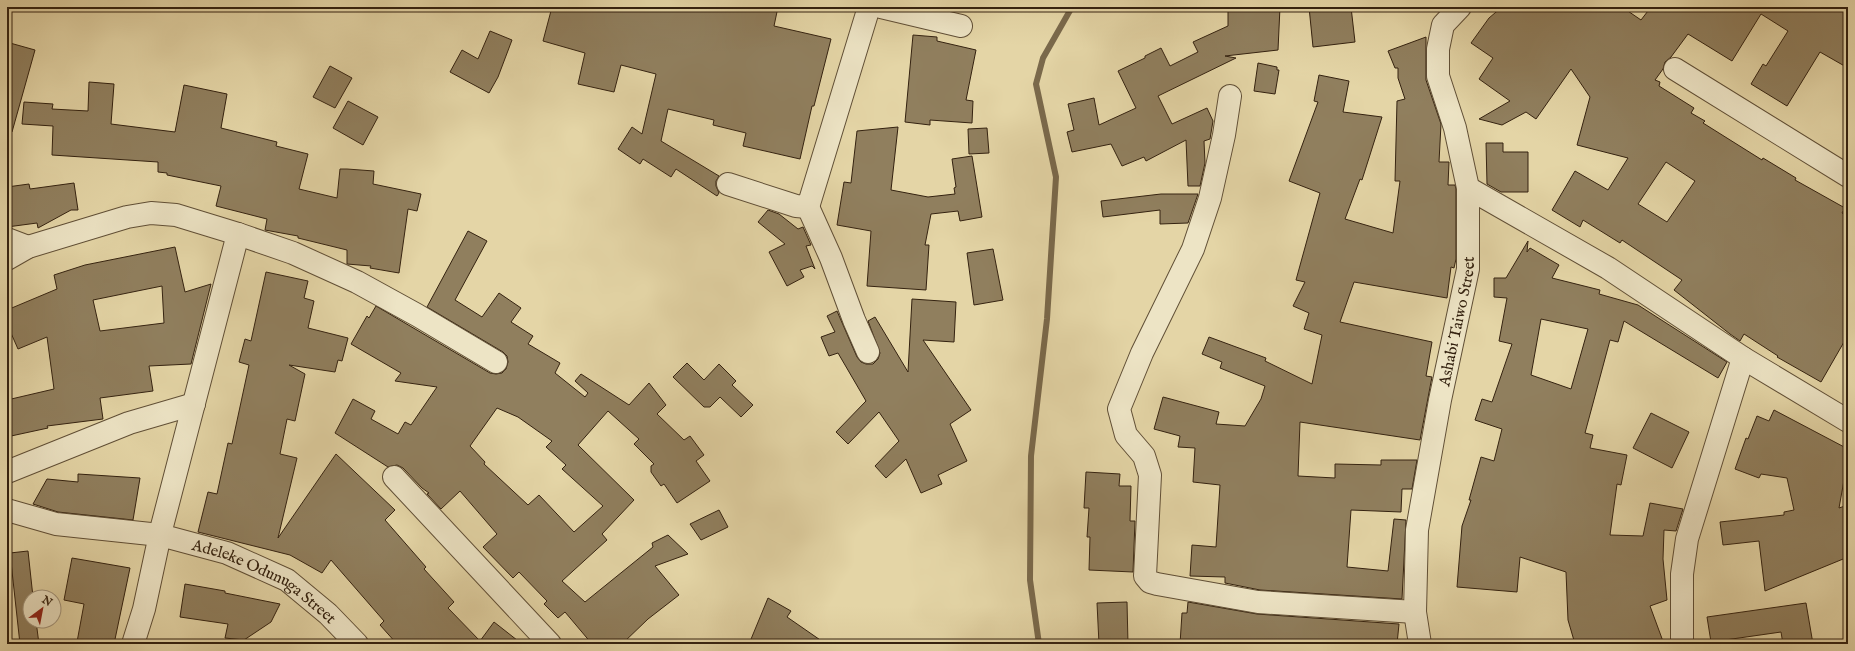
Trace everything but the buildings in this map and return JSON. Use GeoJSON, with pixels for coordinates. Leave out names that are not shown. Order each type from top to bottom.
{"type":"FeatureCollection","features":[{"type":"Feature","properties":{"kind":"street"},"geometry":{"type":"LineString","coordinates":[[868,352],[854,320],[831,258],[808,207],[869,7]]}},
{"type":"Feature","properties":{"kind":"street"},"geometry":{"type":"LineString","coordinates":[[881,7],[961,26]]}},
{"type":"Feature","properties":{"kind":"street","name":"Ashabi Taiwo Street"},"geometry":{"type":"LineString","coordinates":[[1420,644],[1415,612],[1417,530],[1440,400],[1468,269],[1468,188],[1455,128],[1438,76],[1438,49],[1443,25],[1460,7]]}},
{"type":"Feature","properties":{"kind":"street"},"geometry":{"type":"LineString","coordinates":[[1675,69],[1848,176]]}},
{"type":"Feature","properties":{"kind":"street"},"geometry":{"type":"LineString","coordinates":[[1230,96],[1224,135],[1212,190],[1193,250],[1142,353],[1119,409],[1126,435],[1144,456],[1150,475],[1145,576],[1150,582],[1157,584],[1258,602],[1415,612]]}},
{"type":"Feature","properties":{"kind":"street"},"geometry":{"type":"LineString","coordinates":[[728,184],[796,206],[808,207]]}},
{"type":"Feature","properties":{"kind":"street"},"geometry":{"type":"LineString","coordinates":[[1468,188],[1608,268],[1743,358],[1848,421]]}},
{"type":"Feature","properties":{"kind":"street"},"geometry":{"type":"LineString","coordinates":[[7,259],[28,247],[127,217],[151,213],[176,215],[293,253],[357,282],[417,315],[496,362]]}},
{"type":"Feature","properties":{"kind":"street"},"geometry":{"type":"LineString","coordinates":[[133,644],[144,608],[160,535],[238,234]]}},
{"type":"Feature","properties":{"kind":"street"},"geometry":{"type":"LineString","coordinates":[[7,239],[28,247]]}},
{"type":"Feature","properties":{"kind":"street"},"geometry":{"type":"LineString","coordinates":[[1682,644],[1682,574],[1687,539],[1743,358]]}},
{"type":"Feature","properties":{"kind":"street"},"geometry":{"type":"LineString","coordinates":[[7,472],[129,423],[194,404]]}},
{"type":"Feature","properties":{"kind":"street"},"geometry":{"type":"LineString","coordinates":[[394,477],[550,644]]}},
{"type":"Feature","properties":{"kind":"street","name":"Adeleke Odunuga Street"},"geometry":{"type":"LineString","coordinates":[[7,510],[56,524],[160,535],[227,553],[287,580],[328,614],[357,644]]}},
{"type":"Feature","properties":{"kind":"waterway"},"geometry":{"type":"LineString","coordinates":[[1039,644],[1030,580],[1031,456],[1047,319],[1056,177],[1036,84],[1043,58],[1072,7]]}}]}
